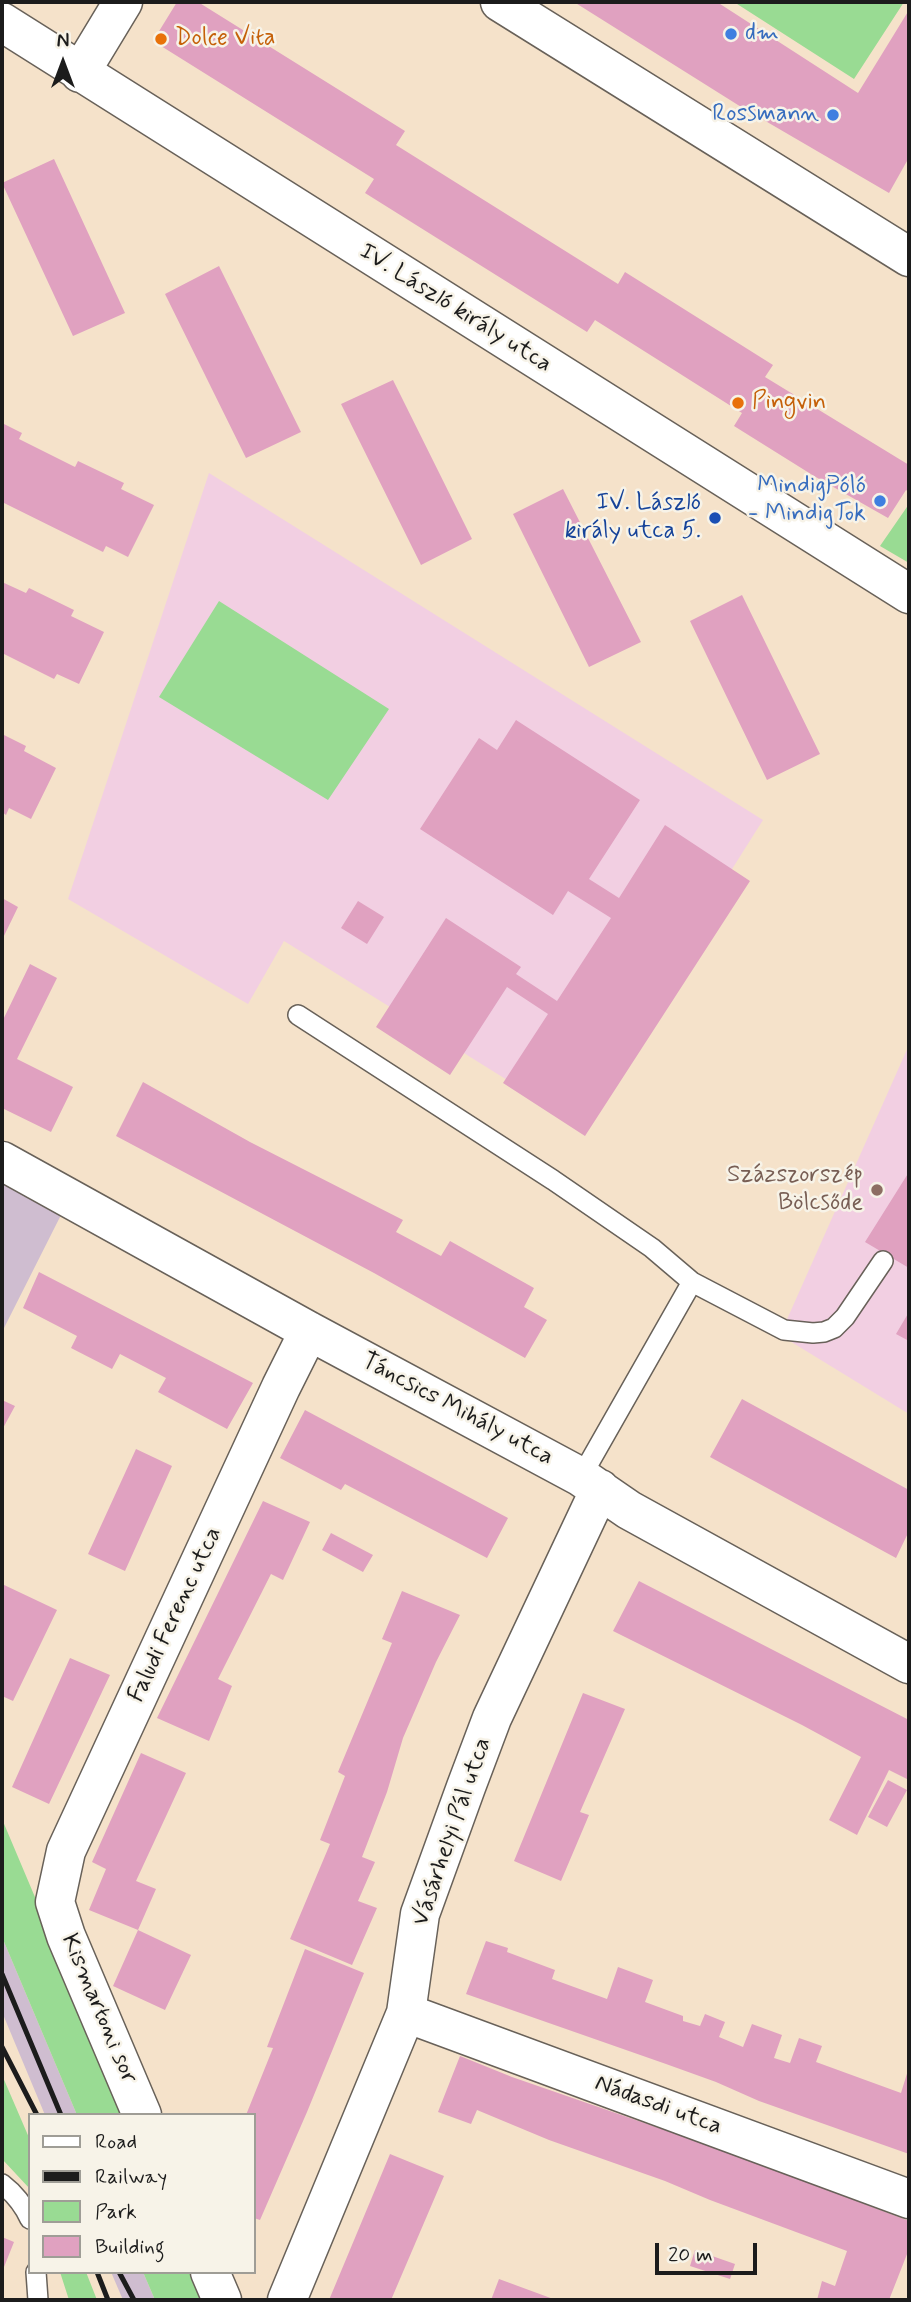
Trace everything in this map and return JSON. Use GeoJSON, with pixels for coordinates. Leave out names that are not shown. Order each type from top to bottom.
{"type":"FeatureCollection","features":[{"type":"Feature","properties":{"kind":"street"},"geometry":{"type":"LineString","coordinates":[[80,73],[123,2]]}},
{"type":"Feature","properties":{"kind":"street"},"geometry":{"type":"LineString","coordinates":[[500,2],[909,257]]}},
{"type":"Feature","properties":{"kind":"street","name":"IV. László király utca"},"geometry":{"type":"LineString","coordinates":[[2,22],[909,594]]}},
{"type":"Feature","properties":{"kind":"street","name":"Táncsics Mihály utca"},"geometry":{"type":"LineString","coordinates":[[2,1161],[590,1483],[629,1510],[909,1664]]}},
{"type":"Feature","properties":{"kind":"street","name":"Faludi Ferenc utca"},"geometry":{"type":"LineString","coordinates":[[55,1902],[66,1851],[309,1331]]}},
{"type":"Feature","properties":{"kind":"street","name":"Vásárhelyi Pál utca"},"geometry":{"type":"LineString","coordinates":[[287,2300],[406,2013],[420,1914],[492,1718],[590,1483]]}},
{"type":"Feature","properties":{"kind":"street","name":"Kismartoni sor"},"geometry":{"type":"LineString","coordinates":[[55,1902],[66,1936],[141,2113]]}},
{"type":"Feature","properties":{"kind":"street","name":"Nádasdi utca"},"geometry":{"type":"LineString","coordinates":[[406,2013],[909,2199]]}},
{"type":"Feature","properties":{"kind":"street"},"geometry":{"type":"LineString","coordinates":[[211,2274],[222,2300]]}},
{"type":"Feature","properties":{"kind":"lane"},"geometry":{"type":"LineString","coordinates":[[298,1015],[553,1180],[652,1248],[692,1282],[784,1330],[824,1332],[834,1328],[845,1317],[883,1261]]}},
{"type":"Feature","properties":{"kind":"lane"},"geometry":{"type":"LineString","coordinates":[[590,1483],[692,1282]]}},
{"type":"Feature","properties":{"kind":"lane"},"geometry":{"type":"LineString","coordinates":[[2,2184],[13,2193],[28,2215]]}},
{"type":"Feature","properties":{"kind":"lane"},"geometry":{"type":"LineString","coordinates":[[36,2274],[38,2300]]}},
{"type":"Feature","properties":{"kind":"shaded area"},"geometry":{"type":"Polygon","coordinates":[[[209,473],[763,820],[573,1121],[284,941],[248,1004],[68,899],[209,473]]]}},
{"type":"Feature","properties":{"kind":"shaded area","name":"Százszorszép Bölcsőde"},"geometry":{"type":"Polygon","coordinates":[[[909,1045],[909,1414],[780,1335],[909,1045]]]}},
{"type":"Feature","properties":{"kind":"shaded area"},"geometry":{"type":"Polygon","coordinates":[[[2,1182],[61,1215],[2,1332],[2,1182]]]}},
{"type":"Feature","properties":{"kind":"shaded area"},"geometry":{"type":"Polygon","coordinates":[[[2,1937],[76,2113],[44,2113],[2,2012],[2,1937]]]}},
{"type":"Feature","properties":{"kind":"shaded area"},"geometry":{"type":"Polygon","coordinates":[[[112,2274],[144,2274],[155,2300],[123,2300],[112,2274]]]}},
{"type":"Feature","properties":{"kind":"green space"},"geometry":{"type":"Polygon","coordinates":[[[734,2],[904,2],[854,79],[734,2]]]}},
{"type":"Feature","properties":{"kind":"green space"},"geometry":{"type":"Polygon","coordinates":[[[909,504],[909,563],[880,546],[909,504]]]}},
{"type":"Feature","properties":{"kind":"green space"},"geometry":{"type":"Polygon","coordinates":[[[219,601],[389,709],[328,800],[159,697],[219,601]]]}},
{"type":"Feature","properties":{"kind":"green space"},"geometry":{"type":"Polygon","coordinates":[[[2,1819],[126,2113],[76,2113],[2,1937],[2,1819]]]}},
{"type":"Feature","properties":{"kind":"green space"},"geometry":{"type":"Polygon","coordinates":[[[2,2075],[28,2135],[28,2187],[2,2159],[2,2075]]]}},
{"type":"Feature","properties":{"kind":"green space"},"geometry":{"type":"Polygon","coordinates":[[[61,2274],[87,2274],[97,2300],[69,2300],[61,2274]]]}},
{"type":"Feature","properties":{"kind":"green space"},"geometry":{"type":"Polygon","coordinates":[[[144,2274],[195,2274],[205,2300],[155,2300],[144,2274]]]}},
{"type":"Feature","properties":{"kind":"building"},"geometry":{"type":"Polygon","coordinates":[[[177,2],[198,2],[405,131],[396,145],[618,284],[625,272],[773,365],[765,377],[909,465],[909,492],[906,490],[888,518],[734,426],[742,413],[595,320],[587,332],[365,193],[374,179],[153,41],[177,2]]]}},
{"type":"Feature","properties":{"kind":"building"},"geometry":{"type":"Polygon","coordinates":[[[574,2],[717,2],[858,93],[909,10],[909,163],[907,161],[889,193],[738,105],[574,2]]]}},
{"type":"Feature","properties":{"kind":"building"},"geometry":{"type":"Polygon","coordinates":[[[54,159],[125,313],[73,336],[2,183],[54,159]]]}},
{"type":"Feature","properties":{"kind":"building"},"geometry":{"type":"Polygon","coordinates":[[[219,266],[301,432],[246,458],[165,294],[219,266]]]}},
{"type":"Feature","properties":{"kind":"building"},"geometry":{"type":"Polygon","coordinates":[[[393,380],[472,539],[421,565],[341,404],[393,380]]]}},
{"type":"Feature","properties":{"kind":"building"},"geometry":{"type":"Polygon","coordinates":[[[2,423],[22,433],[19,439],[75,467],[78,461],[124,483],[121,489],[154,505],[128,557],[106,546],[103,552],[2,502],[2,423]]]}},
{"type":"Feature","properties":{"kind":"building"},"geometry":{"type":"Polygon","coordinates":[[[563,489],[641,642],[589,667],[513,514],[563,489]]]}},
{"type":"Feature","properties":{"kind":"building"},"geometry":{"type":"Polygon","coordinates":[[[2,582],[26,593],[29,588],[74,610],[71,616],[104,632],[79,684],[57,674],[54,679],[2,653],[2,582]]]}},
{"type":"Feature","properties":{"kind":"building"},"geometry":{"type":"Polygon","coordinates":[[[742,595],[820,754],[767,780],[690,621],[742,595]]]}},
{"type":"Feature","properties":{"kind":"building"},"geometry":{"type":"Polygon","coordinates":[[[516,720],[640,800],[589,879],[619,898],[665,825],[750,881],[585,1136],[503,1083],[548,1014],[507,987],[450,1075],[376,1027],[446,918],[521,967],[516,974],[557,1001],[611,918],[568,891],[553,915],[420,829],[479,738],[497,750],[516,720]]]}},
{"type":"Feature","properties":{"kind":"building"},"geometry":{"type":"Polygon","coordinates":[[[2,734],[26,746],[24,751],[56,768],[31,819],[9,808],[6,815],[2,812],[2,734]]]}},
{"type":"Feature","properties":{"kind":"building"},"geometry":{"type":"Polygon","coordinates":[[[2,898],[18,907],[2,940],[2,898]]]}},
{"type":"Feature","properties":{"kind":"building"},"geometry":{"type":"Polygon","coordinates":[[[358,901],[384,917],[367,944],[341,928],[358,901]]]}},
{"type":"Feature","properties":{"kind":"building"},"geometry":{"type":"Polygon","coordinates":[[[30,964],[57,978],[17,1059],[73,1087],[51,1132],[2,1108],[2,1022],[30,964]]]}},
{"type":"Feature","properties":{"kind":"building"},"geometry":{"type":"Polygon","coordinates":[[[143,1082],[250,1142],[403,1220],[396,1232],[441,1256],[450,1241],[534,1288],[524,1307],[547,1320],[525,1358],[374,1273],[116,1136],[143,1082]]]}},
{"type":"Feature","properties":{"kind":"building"},"geometry":{"type":"Polygon","coordinates":[[[909,1172],[909,1268],[865,1242],[909,1172]]]}},
{"type":"Feature","properties":{"kind":"building"},"geometry":{"type":"Polygon","coordinates":[[[39,1272],[253,1383],[227,1429],[158,1392],[166,1378],[120,1354],[112,1369],[71,1348],[77,1336],[23,1308],[39,1272]]]}},
{"type":"Feature","properties":{"kind":"building"},"geometry":{"type":"Polygon","coordinates":[[[909,1312],[909,1341],[896,1334],[909,1312]]]}},
{"type":"Feature","properties":{"kind":"building"},"geometry":{"type":"Polygon","coordinates":[[[742,1399],[909,1490],[909,1531],[896,1558],[710,1457],[742,1399]]]}},
{"type":"Feature","properties":{"kind":"building"},"geometry":{"type":"Polygon","coordinates":[[[2,1400],[15,1406],[2,1430],[2,1400]]]}},
{"type":"Feature","properties":{"kind":"building"},"geometry":{"type":"Polygon","coordinates":[[[305,1410],[508,1518],[487,1558],[345,1484],[341,1490],[280,1458],[305,1410]]]}},
{"type":"Feature","properties":{"kind":"building"},"geometry":{"type":"Polygon","coordinates":[[[136,1449],[172,1466],[125,1571],[88,1554],[136,1449]]]}},
{"type":"Feature","properties":{"kind":"building"},"geometry":{"type":"Polygon","coordinates":[[[263,1501],[310,1522],[283,1580],[271,1574],[218,1679],[232,1686],[209,1741],[157,1718],[263,1501]]]}},
{"type":"Feature","properties":{"kind":"building"},"geometry":{"type":"Polygon","coordinates":[[[331,1533],[373,1555],[363,1572],[322,1550],[331,1533]]]}},
{"type":"Feature","properties":{"kind":"building"},"geometry":{"type":"Polygon","coordinates":[[[639,1581],[909,1720],[909,1780],[889,1770],[857,1835],[829,1820],[861,1757],[613,1631],[639,1581]]]}},
{"type":"Feature","properties":{"kind":"building"},"geometry":{"type":"Polygon","coordinates":[[[2,1584],[57,1610],[13,1701],[2,1696],[2,1584]]]}},
{"type":"Feature","properties":{"kind":"building"},"geometry":{"type":"Polygon","coordinates":[[[402,1591],[460,1615],[403,1738],[387,1792],[362,1857],[375,1862],[358,1901],[377,1908],[352,1965],[290,1939],[330,1844],[320,1840],[345,1776],[338,1772],[392,1643],[382,1639],[402,1591]]]}},
{"type":"Feature","properties":{"kind":"building"},"geometry":{"type":"Polygon","coordinates":[[[70,1658],[110,1675],[49,1804],[12,1787],[70,1658]]]}},
{"type":"Feature","properties":{"kind":"building"},"geometry":{"type":"Polygon","coordinates":[[[583,1693],[625,1709],[580,1812],[589,1815],[561,1881],[514,1861],[583,1693]]]}},
{"type":"Feature","properties":{"kind":"building"},"geometry":{"type":"Polygon","coordinates":[[[141,1753],[186,1773],[136,1881],[156,1889],[138,1930],[89,1910],[106,1869],[92,1862],[141,1753]]]}},
{"type":"Feature","properties":{"kind":"building"},"geometry":{"type":"Polygon","coordinates":[[[888,1780],[907,1790],[887,1827],[868,1817],[888,1780]]]}},
{"type":"Feature","properties":{"kind":"building"},"geometry":{"type":"Polygon","coordinates":[[[138,1930],[191,1955],[165,2010],[113,1986],[138,1930]]]}},
{"type":"Feature","properties":{"kind":"building"},"geometry":{"type":"Polygon","coordinates":[[[486,1941],[555,1970],[552,1979],[607,1999],[618,1967],[653,1980],[645,2002],[683,2016],[683,2021],[700,2026],[705,2014],[725,2022],[719,2037],[743,2047],[752,2024],[782,2035],[774,2058],[790,2063],[799,2038],[822,2046],[816,2062],[901,2093],[909,2067],[909,2154],[759,2101],[716,2082],[466,1994],[486,1941]]]}},
{"type":"Feature","properties":{"kind":"building"},"geometry":{"type":"Polygon","coordinates":[[[305,1949],[364,1973],[260,2220],[256,2219],[256,2113],[247,2113],[273,2048],[267,2047],[305,1949]]]}},
{"type":"Feature","properties":{"kind":"building"},"geometry":{"type":"Polygon","coordinates":[[[460,2056],[512,2077],[728,2152],[909,2221],[909,2249],[889,2300],[817,2300],[822,2281],[835,2286],[847,2251],[549,2140],[477,2110],[471,2124],[438,2112],[460,2056]]]}},
{"type":"Feature","properties":{"kind":"building"},"geometry":{"type":"Polygon","coordinates":[[[390,2154],[444,2176],[391,2300],[329,2300],[390,2154]]]}},
{"type":"Feature","properties":{"kind":"building"},"geometry":{"type":"Polygon","coordinates":[[[2,2237],[14,2242],[2,2272],[2,2237]]]}},
{"type":"Feature","properties":{"kind":"building"},"geometry":{"type":"Polygon","coordinates":[[[695,2250],[735,2264],[730,2279],[690,2266],[695,2250]]]}},
{"type":"Feature","properties":{"kind":"building"},"geometry":{"type":"Polygon","coordinates":[[[499,2279],[556,2300],[491,2300],[499,2279]]]}},
{"type":"Feature","properties":{"kind":"railway"},"geometry":{"type":"LineString","coordinates":[[2,1974],[60,2113]]}},
{"type":"Feature","properties":{"kind":"railway"},"geometry":{"type":"LineString","coordinates":[[2,2047],[36,2113]]}},
{"type":"Feature","properties":{"kind":"railway"},"geometry":{"type":"LineString","coordinates":[[98,2274],[108,2300]]}},
{"type":"Feature","properties":{"kind":"railway"},"geometry":{"type":"LineString","coordinates":[[120,2274],[134,2300]]}},
{"type":"Feature","properties":{"kind":"place","name":"dm"},"geometry":{"type":"Point","coordinates":[731,34]}},
{"type":"Feature","properties":{"kind":"place","name":"Dolce Vita"},"geometry":{"type":"Point","coordinates":[161,39]}},
{"type":"Feature","properties":{"kind":"place","name":"Rossmann"},"geometry":{"type":"Point","coordinates":[833,115]}},
{"type":"Feature","properties":{"kind":"place","name":"Pingvin"},"geometry":{"type":"Point","coordinates":[738,403]}},
{"type":"Feature","properties":{"kind":"place","name":"MindigPóló - MindigTok"},"geometry":{"type":"Point","coordinates":[880,501]}},
{"type":"Feature","properties":{"kind":"place","name":"IV. László király utca 5."},"geometry":{"type":"Point","coordinates":[715,518]}},
{"type":"Feature","properties":{"kind":"place","name":"Százszorszép Bölcsőde"},"geometry":{"type":"Point","coordinates":[877,1190]}}]}
